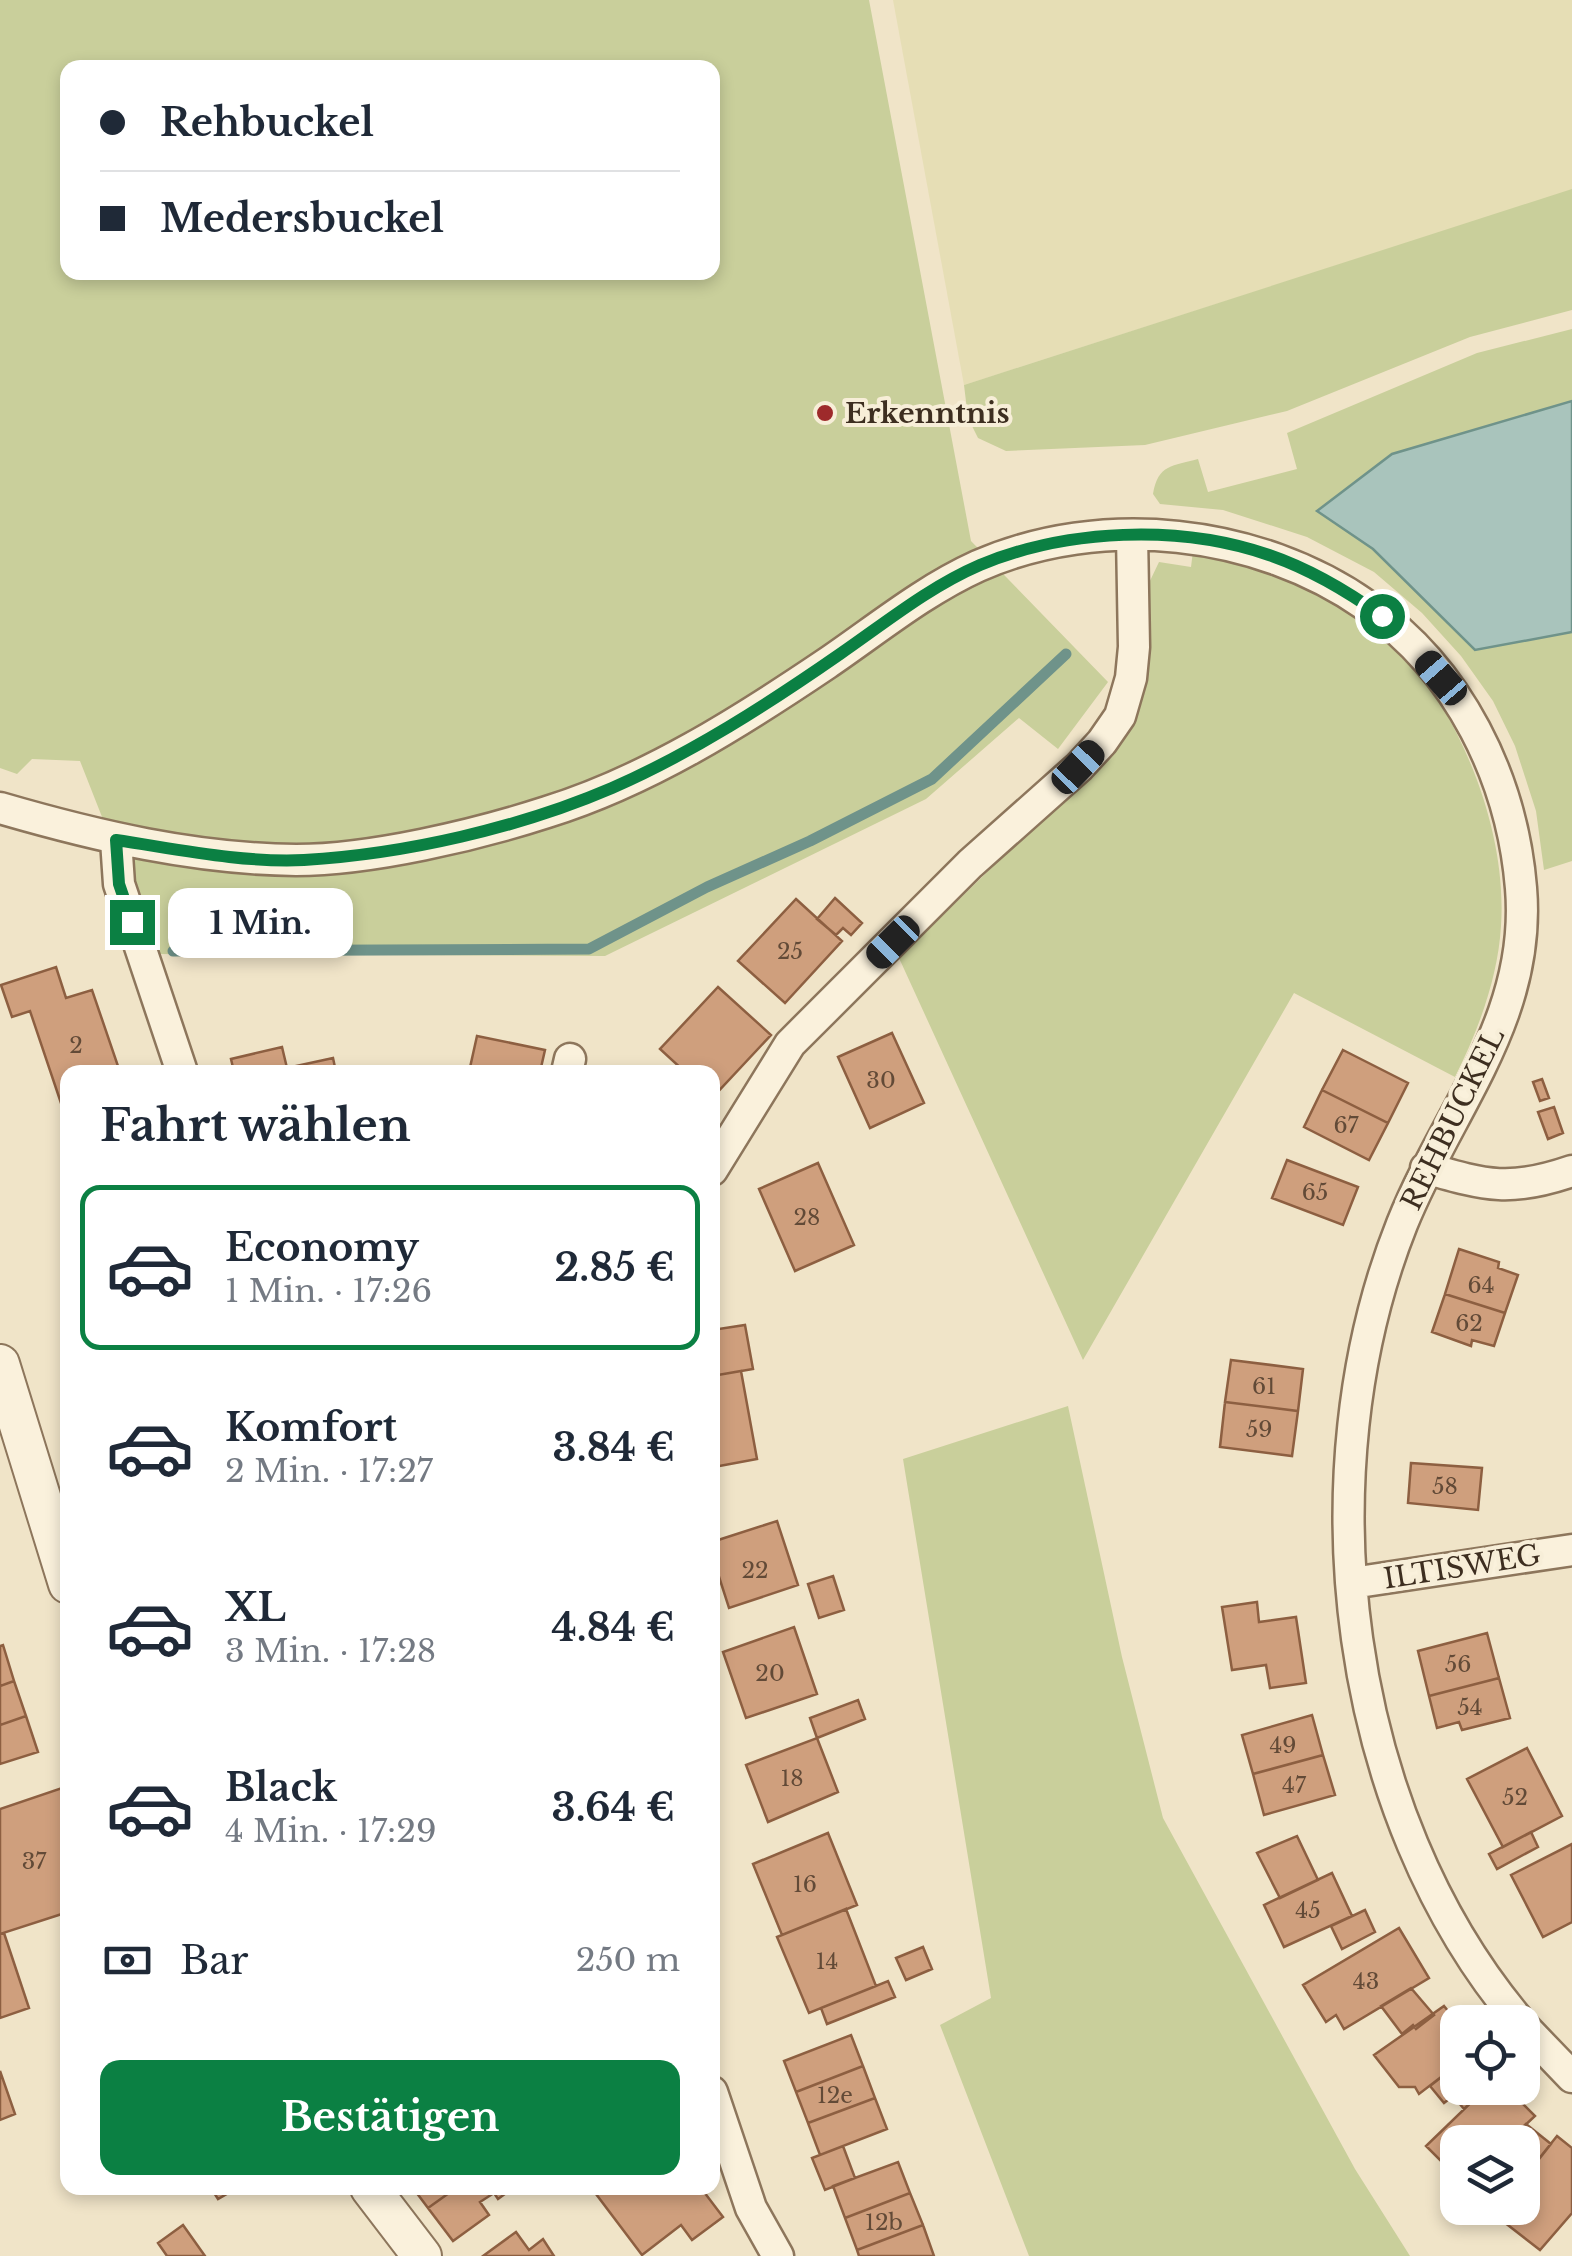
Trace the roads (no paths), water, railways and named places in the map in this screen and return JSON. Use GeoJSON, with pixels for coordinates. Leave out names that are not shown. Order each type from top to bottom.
{"type":"FeatureCollection","features":[{"type":"Feature","properties":{"kind":"street","name":"REHBUCKEL"},"geometry":{"type":"LineString","coordinates":[[0,808],[116,840],[233,856],[302,860],[471,834],[553,811],[614,787],[686,751],[820,668],[932,591],[978,566],[1028,548],[1076,539],[1132,536],[1222,543],[1268,554],[1348,592],[1382,616],[1441,678],[1466,714],[1496,772],[1508,807],[1521,890],[1519,956],[1491,1049],[1426,1168],[1381,1285],[1363,1355],[1350,1456],[1348,1526],[1352,1583],[1360,1668],[1407,1827],[1465,1950],[1507,2005]]}},
{"type":"Feature","properties":{"kind":"street"},"geometry":{"type":"LineString","coordinates":[[720,1157],[790,1044],[970,864],[1078,767],[1120,716],[1131,678],[1134,647],[1132,536]]}},
{"type":"Feature","properties":{"kind":"street"},"geometry":{"type":"LineString","coordinates":[[116,840],[119,884],[180,1065]]}},
{"type":"Feature","properties":{"kind":"street"},"geometry":{"type":"LineString","coordinates":[[1426,1168],[1492,1184],[1524,1186],[1572,1171]]}},
{"type":"Feature","properties":{"kind":"street"},"geometry":{"type":"LineString","coordinates":[[0,1364],[60,1558]]}},
{"type":"Feature","properties":{"kind":"street","name":"ILTISWEG"},"geometry":{"type":"LineString","coordinates":[[1352,1583],[1572,1550]]}},
{"type":"Feature","properties":{"kind":"street","name":"REHBUCKEL"},"geometry":{"type":"LineString","coordinates":[[1540,2044],[1572,2077]]}},
{"type":"Feature","properties":{"kind":"street"},"geometry":{"type":"LineString","coordinates":[[720,2116],[751,2208],[778,2256]]}},
{"type":"Feature","properties":{"kind":"street"},"geometry":{"type":"LineString","coordinates":[[375,2195],[422,2256]]}},
{"type":"Feature","properties":{"kind":"water"},"geometry":{"type":"Polygon","coordinates":[[[1572,401],[1572,632],[1475,650],[1373,549],[1317,511],[1392,454],[1572,401]]]}},
{"type":"Feature","properties":{"kind":"waterway"},"geometry":{"type":"LineString","coordinates":[[173,951],[589,949],[707,887],[810,841],[932,779],[1066,654]]}},
{"type":"Feature","properties":{"kind":"place","name":"Erkenntnis"},"geometry":{"type":"Point","coordinates":[825,413]}}]}
